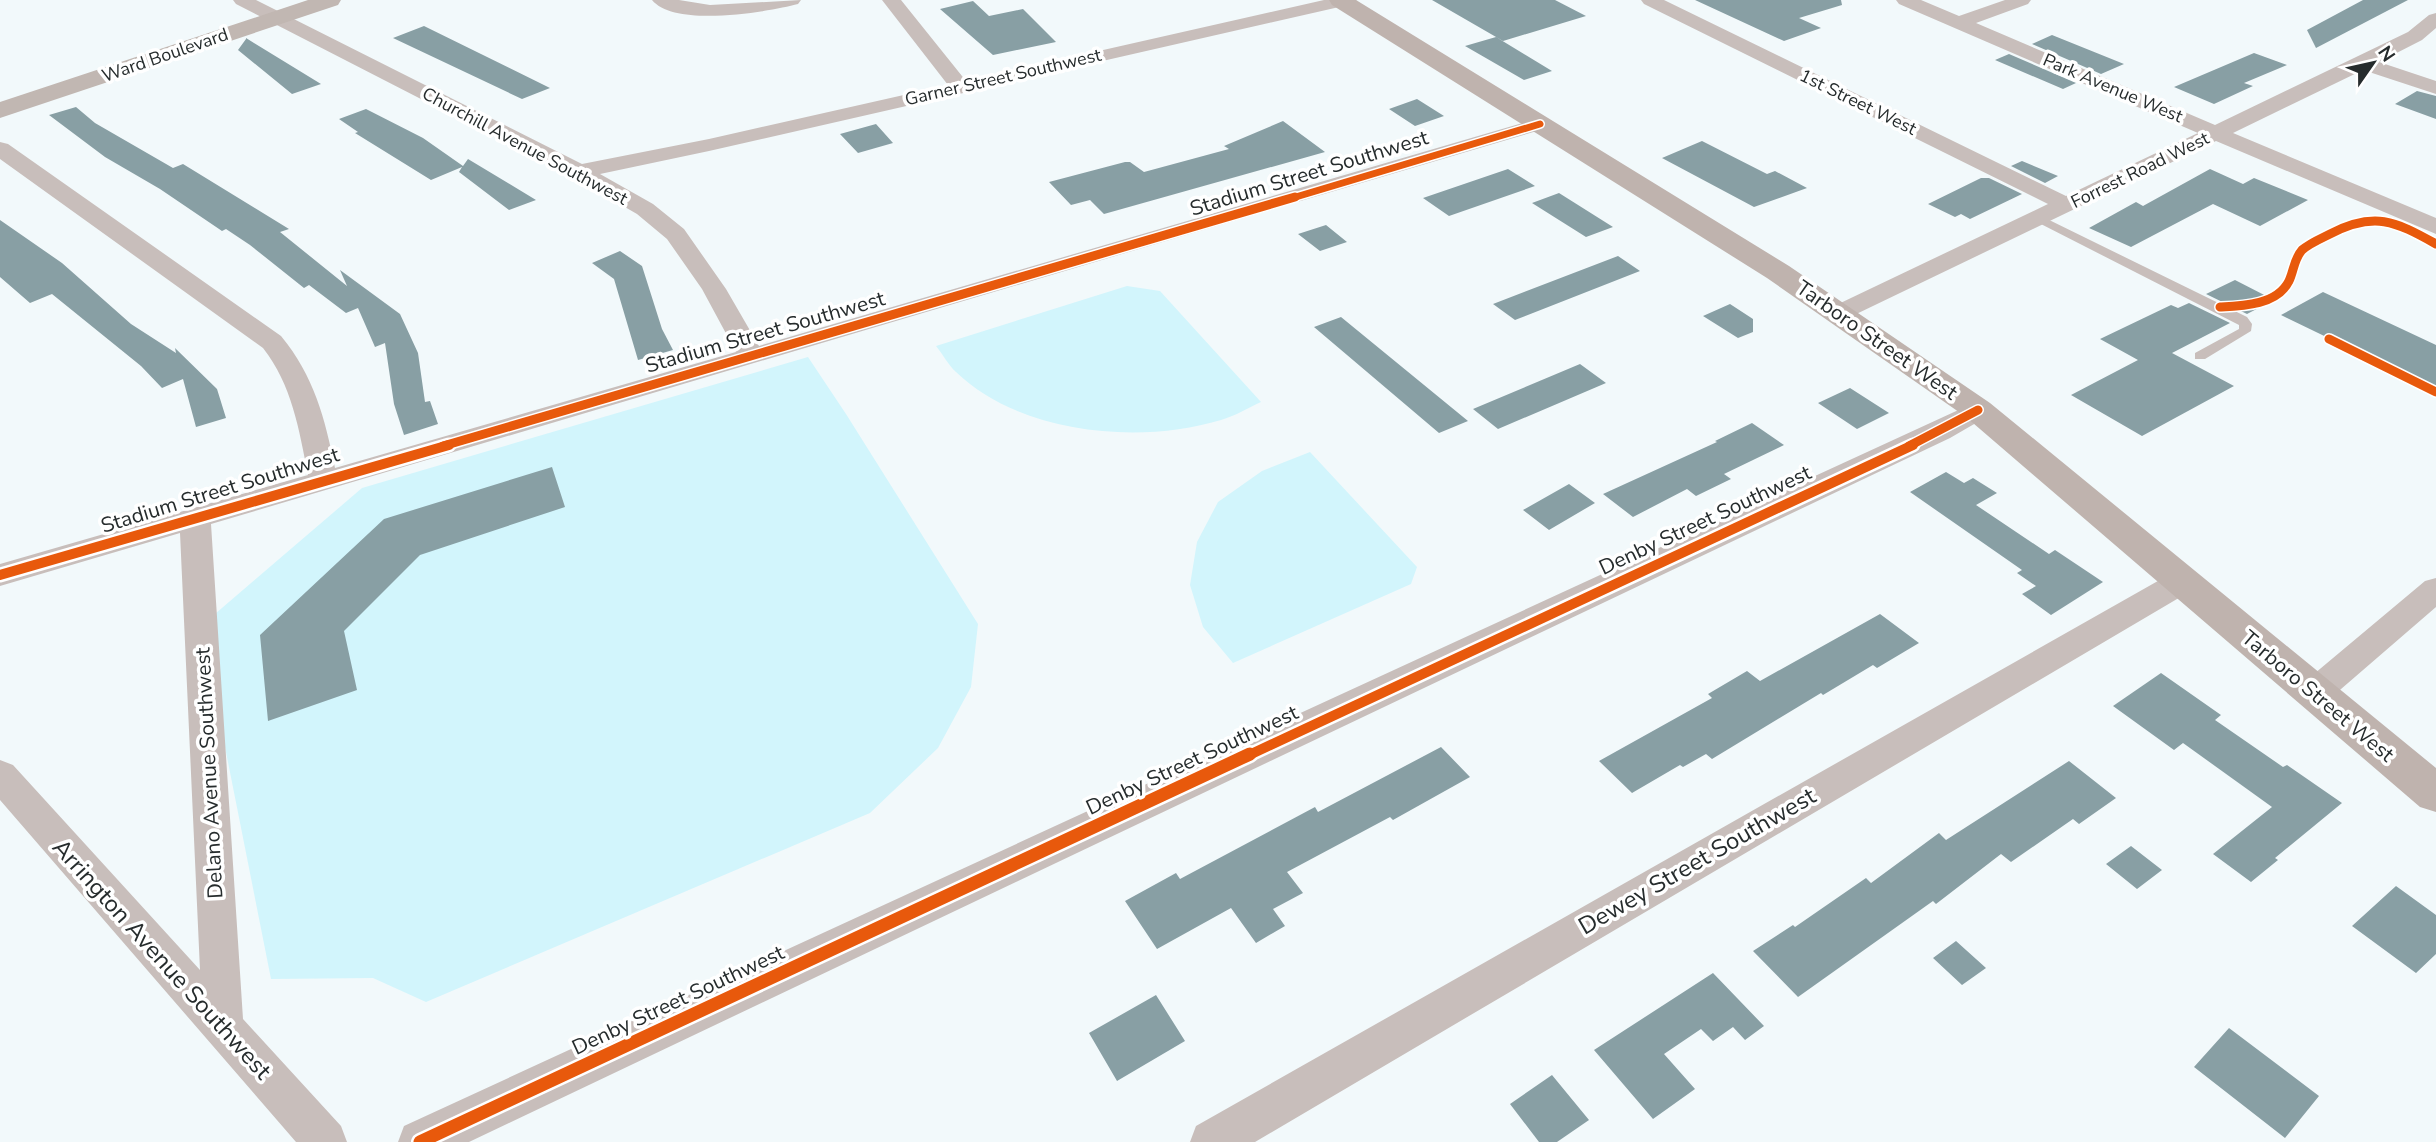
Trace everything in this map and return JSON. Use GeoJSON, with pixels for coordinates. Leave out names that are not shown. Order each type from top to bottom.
{"type":"FeatureCollection","features":[{"type":"Feature","properties":{"kind":"main road","name":"Ward Boulevard"},"geometry":{"type":"LineString","coordinates":[[0,110],[330,0]]}},
{"type":"Feature","properties":{"kind":"main road","name":"Tarboro Street West"},"geometry":{"type":"LineString","coordinates":[[1344,1],[1620,172],[1839,313],[1978,410],[2436,794]]}},
{"type":"Feature","properties":{"kind":"street","name":"Churchill Avenue Southwest"},"geometry":{"type":"LineString","coordinates":[[242,0],[579,172],[645,209],[676,234],[714,289],[751,355]]}},
{"type":"Feature","properties":{"kind":"street"},"geometry":{"type":"LineString","coordinates":[[661,0],[686,9],[710,12],[740,10],[792,0]]}},
{"type":"Feature","properties":{"kind":"street"},"geometry":{"type":"LineString","coordinates":[[891,0],[961,87]]}},
{"type":"Feature","properties":{"kind":"street","name":"1st Street West"},"geometry":{"type":"LineString","coordinates":[[1650,0],[2067,205]]}},
{"type":"Feature","properties":{"kind":"street","name":"Park Avenue West"},"geometry":{"type":"LineString","coordinates":[[1905,0],[2436,227]]}},
{"type":"Feature","properties":{"kind":"street"},"geometry":{"type":"LineString","coordinates":[[1959,23],[2022,0]]}},
{"type":"Feature","properties":{"kind":"street","name":"Garner Street Southwest"},"geometry":{"type":"LineString","coordinates":[[579,172],[1344,1]]}},
{"type":"Feature","properties":{"kind":"street","name":"Forrest Road West"},"geometry":{"type":"LineString","coordinates":[[1839,313],[2362,63],[2415,36],[2436,19]]}},
{"type":"Feature","properties":{"kind":"street"},"geometry":{"type":"LineString","coordinates":[[2362,63],[2436,88]]}},
{"type":"Feature","properties":{"kind":"street","name":"Stadium Street Southwest"},"geometry":{"type":"LineString","coordinates":[[0,575],[1081,261],[1540,124]]}},
{"type":"Feature","properties":{"kind":"street"},"geometry":{"type":"LineString","coordinates":[[0,149],[272,342],[290,362],[298,376],[323,479]]}},
{"type":"Feature","properties":{"kind":"street","name":"Garner Street Southwest"},"geometry":{"type":"LineString","coordinates":[[619,194],[664,154]]}},
{"type":"Feature","properties":{"kind":"street","name":"Denby Street Southwest"},"geometry":{"type":"LineString","coordinates":[[420,1142],[1940,432],[1978,410]]}},
{"type":"Feature","properties":{"kind":"street","name":"Delano Avenue Southwest"},"geometry":{"type":"LineString","coordinates":[[195,519],[223,1027]]}},
{"type":"Feature","properties":{"kind":"street","name":"Dewey Street Southwest"},"geometry":{"type":"LineString","coordinates":[[1212,1142],[2183,582]]}},
{"type":"Feature","properties":{"kind":"street"},"geometry":{"type":"LineString","coordinates":[[2314,693],[2436,589]]}},
{"type":"Feature","properties":{"kind":"street","name":"Arrington Avenue Southwest"},"geometry":{"type":"LineString","coordinates":[[0,775],[325,1142]]}},
{"type":"Feature","properties":{"kind":"lane"},"geometry":{"type":"LineString","coordinates":[[2039,219],[2232,313],[2246,324],[2245,331],[2200,356]]}},
{"type":"Feature","properties":{"kind":"shaded area"},"geometry":{"type":"Polygon","coordinates":[[[1127,286],[1160,291],[1261,402],[1226,418],[1189,428],[1154,432],[1082,429],[1046,421],[1013,409],[982,393],[953,369],[936,346],[1127,286]]]}},
{"type":"Feature","properties":{"kind":"shaded area"},"geometry":{"type":"Polygon","coordinates":[[[808,357],[978,624],[971,687],[938,748],[870,813],[426,1002],[373,978],[271,979],[201,626],[362,488],[808,357]]]}},
{"type":"Feature","properties":{"kind":"shaded area"},"geometry":{"type":"Polygon","coordinates":[[[1310,452],[1417,567],[1411,584],[1233,663],[1203,627],[1190,585],[1197,542],[1218,502],[1262,471],[1310,452]]]}},
{"type":"Feature","properties":{"kind":"building"},"geometry":{"type":"Polygon","coordinates":[[[1432,0],[1555,0],[1586,16],[1503,41],[1432,0]]]}},
{"type":"Feature","properties":{"kind":"building"},"geometry":{"type":"Polygon","coordinates":[[[1695,0],[1841,0],[1842,5],[1799,18],[1821,28],[1784,41],[1695,0]]]}},
{"type":"Feature","properties":{"kind":"building"},"geometry":{"type":"Polygon","coordinates":[[[2363,0],[2408,0],[2316,48],[2307,30],[2363,0]]]}},
{"type":"Feature","properties":{"kind":"building"},"geometry":{"type":"Polygon","coordinates":[[[973,1],[989,16],[1023,9],[1056,42],[993,55],[940,9],[973,1]]]}},
{"type":"Feature","properties":{"kind":"building"},"geometry":{"type":"Polygon","coordinates":[[[424,26],[550,88],[522,99],[393,38],[424,26]]]}},
{"type":"Feature","properties":{"kind":"building"},"geometry":{"type":"Polygon","coordinates":[[[2052,35],[2124,64],[2101,74],[2032,44],[2052,35]]]}},
{"type":"Feature","properties":{"kind":"building"},"geometry":{"type":"Polygon","coordinates":[[[1496,37],[1552,71],[1524,80],[1465,46],[1496,37]]]}},
{"type":"Feature","properties":{"kind":"building"},"geometry":{"type":"Polygon","coordinates":[[[246,39],[321,84],[292,94],[238,50],[246,39]]]}},
{"type":"Feature","properties":{"kind":"building"},"geometry":{"type":"Polygon","coordinates":[[[2254,53],[2287,65],[2244,83],[2253,86],[2214,104],[2174,87],[2254,53]]]}},
{"type":"Feature","properties":{"kind":"building"},"geometry":{"type":"Polygon","coordinates":[[[2009,54],[2076,83],[2063,89],[1995,60],[2009,54]]]}},
{"type":"Feature","properties":{"kind":"building"},"geometry":{"type":"Polygon","coordinates":[[[2417,91],[2436,96],[2436,119],[2395,104],[2417,91]]]}},
{"type":"Feature","properties":{"kind":"building"},"geometry":{"type":"Polygon","coordinates":[[[1417,99],[1444,116],[1415,126],[1389,109],[1417,99]]]}},
{"type":"Feature","properties":{"kind":"building"},"geometry":{"type":"Polygon","coordinates":[[[76,107],[95,123],[173,168],[183,164],[289,229],[280,232],[347,286],[340,270],[400,314],[418,353],[425,402],[430,401],[438,424],[404,435],[394,404],[385,343],[375,347],[358,308],[346,313],[309,285],[304,288],[250,245],[226,229],[222,231],[160,189],[105,157],[49,115],[76,107]]]}},
{"type":"Feature","properties":{"kind":"building"},"geometry":{"type":"Polygon","coordinates":[[[366,109],[423,138],[463,166],[468,159],[536,200],[509,210],[459,172],[462,167],[431,180],[355,133],[358,132],[339,119],[366,109]]]}},
{"type":"Feature","properties":{"kind":"building"},"geometry":{"type":"Polygon","coordinates":[[[1283,121],[1325,152],[1104,214],[1090,200],[1071,205],[1049,182],[1125,162],[1130,162],[1144,172],[1229,149],[1224,146],[1283,121]]]}},
{"type":"Feature","properties":{"kind":"building"},"geometry":{"type":"Polygon","coordinates":[[[876,124],[893,143],[858,153],[840,134],[876,124]]]}},
{"type":"Feature","properties":{"kind":"building"},"geometry":{"type":"Polygon","coordinates":[[[1702,141],[1767,174],[1775,171],[1807,188],[1754,207],[1662,158],[1702,141]]]}},
{"type":"Feature","properties":{"kind":"building"},"geometry":{"type":"Polygon","coordinates":[[[2022,161],[2058,176],[2045,183],[2011,166],[2022,161]]]}},
{"type":"Feature","properties":{"kind":"building"},"geometry":{"type":"Polygon","coordinates":[[[1508,169],[1535,186],[1449,216],[1423,198],[1508,169]]]}},
{"type":"Feature","properties":{"kind":"building"},"geometry":{"type":"Polygon","coordinates":[[[2210,169],[2243,184],[2254,178],[2308,200],[2260,226],[2213,204],[2131,247],[2089,228],[2136,202],[2143,206],[2210,169]]]}},
{"type":"Feature","properties":{"kind":"building"},"geometry":{"type":"Polygon","coordinates":[[[1981,178],[1989,178],[2022,194],[1970,219],[1961,214],[1955,217],[1928,204],[1981,178]]]}},
{"type":"Feature","properties":{"kind":"building"},"geometry":{"type":"Polygon","coordinates":[[[1559,193],[1613,227],[1586,237],[1532,203],[1559,193]]]}},
{"type":"Feature","properties":{"kind":"building"},"geometry":{"type":"Polygon","coordinates":[[[0,220],[62,263],[131,324],[176,353],[175,348],[217,389],[226,418],[196,427],[183,379],[162,388],[141,366],[52,294],[30,303],[0,277],[0,220]]]}},
{"type":"Feature","properties":{"kind":"building"},"geometry":{"type":"Polygon","coordinates":[[[1326,225],[1347,242],[1320,251],[1298,234],[1326,225]]]}},
{"type":"Feature","properties":{"kind":"building"},"geometry":{"type":"Polygon","coordinates":[[[620,251],[642,266],[662,329],[673,350],[638,360],[614,279],[592,263],[620,251]]]}},
{"type":"Feature","properties":{"kind":"building"},"geometry":{"type":"Polygon","coordinates":[[[1618,256],[1640,271],[1515,320],[1493,304],[1618,256]]]}},
{"type":"Feature","properties":{"kind":"building"},"geometry":{"type":"Polygon","coordinates":[[[2235,280],[2274,300],[2247,314],[2206,294],[2235,280]]]}},
{"type":"Feature","properties":{"kind":"building"},"geometry":{"type":"Polygon","coordinates":[[[2323,292],[2436,345],[2436,390],[2281,315],[2323,292]]]}},
{"type":"Feature","properties":{"kind":"building"},"geometry":{"type":"Polygon","coordinates":[[[2189,303],[2230,323],[2172,353],[2234,386],[2142,436],[2071,395],[2138,360],[2100,339],[2171,305],[2178,308],[2189,303]]]}},
{"type":"Feature","properties":{"kind":"building"},"geometry":{"type":"Polygon","coordinates":[[[1730,304],[1753,319],[1753,332],[1738,338],[1703,316],[1730,304]]]}},
{"type":"Feature","properties":{"kind":"building"},"geometry":{"type":"Polygon","coordinates":[[[1341,317],[1468,421],[1439,433],[1314,327],[1341,317]]]}},
{"type":"Feature","properties":{"kind":"building"},"geometry":{"type":"Polygon","coordinates":[[[1580,364],[1606,383],[1498,429],[1473,409],[1580,364]]]}},
{"type":"Feature","properties":{"kind":"building"},"geometry":{"type":"Polygon","coordinates":[[[1850,388],[1889,413],[1857,429],[1818,403],[1850,388]]]}},
{"type":"Feature","properties":{"kind":"building"},"geometry":{"type":"Polygon","coordinates":[[[1752,423],[1784,445],[1724,474],[1731,479],[1696,496],[1687,489],[1633,517],[1603,494],[1717,442],[1715,441],[1752,423]]]}},
{"type":"Feature","properties":{"kind":"building"},"geometry":{"type":"Polygon","coordinates":[[[552,467],[565,507],[420,555],[344,631],[357,690],[268,721],[260,635],[384,519],[552,467]]]}},
{"type":"Feature","properties":{"kind":"building"},"geometry":{"type":"Polygon","coordinates":[[[1946,472],[1964,483],[1973,478],[1997,493],[1976,505],[2049,554],[2055,550],[2103,582],[2051,615],[2022,594],[2036,586],[2017,573],[2022,570],[1910,492],[1946,472]]]}},
{"type":"Feature","properties":{"kind":"building"},"geometry":{"type":"Polygon","coordinates":[[[1569,484],[1595,503],[1549,530],[1523,510],[1569,484]]]}},
{"type":"Feature","properties":{"kind":"building"},"geometry":{"type":"Polygon","coordinates":[[[1880,614],[1919,643],[1877,668],[1873,665],[1823,695],[1821,693],[1712,759],[1706,754],[1683,767],[1680,765],[1632,793],[1599,761],[1712,698],[1708,694],[1747,671],[1760,681],[1880,614]]]}},
{"type":"Feature","properties":{"kind":"building"},"geometry":{"type":"Polygon","coordinates":[[[2161,673],[2221,715],[2215,720],[2283,767],[2287,765],[2342,803],[2275,858],[2278,860],[2251,882],[2213,854],[2272,807],[2183,743],[2174,750],[2113,706],[2161,673]]]}},
{"type":"Feature","properties":{"kind":"building"},"geometry":{"type":"Polygon","coordinates":[[[1441,747],[1470,777],[1393,820],[1390,817],[1287,872],[1303,893],[1273,909],[1285,926],[1256,943],[1231,908],[1157,949],[1125,901],[1176,873],[1180,879],[1315,807],[1318,812],[1441,747]]]}},
{"type":"Feature","properties":{"kind":"building"},"geometry":{"type":"Polygon","coordinates":[[[2069,761],[2116,798],[2079,824],[2073,819],[2011,862],[2001,854],[1936,904],[1933,901],[1798,997],[1753,951],[1793,925],[1795,927],[1866,878],[1871,883],[1939,833],[1946,840],[2069,761]]]}},
{"type":"Feature","properties":{"kind":"building"},"geometry":{"type":"Polygon","coordinates":[[[2131,846],[2162,870],[2137,889],[2106,864],[2131,846]]]}},
{"type":"Feature","properties":{"kind":"building"},"geometry":{"type":"Polygon","coordinates":[[[2396,886],[2436,915],[2436,954],[2416,973],[2352,926],[2396,886]]]}},
{"type":"Feature","properties":{"kind":"building"},"geometry":{"type":"Polygon","coordinates":[[[1956,941],[1986,968],[1962,985],[1933,958],[1956,941]]]}},
{"type":"Feature","properties":{"kind":"building"},"geometry":{"type":"Polygon","coordinates":[[[1713,973],[1764,1026],[1745,1040],[1733,1027],[1713,1041],[1701,1029],[1664,1054],[1695,1089],[1653,1119],[1594,1050],[1713,973]]]}},
{"type":"Feature","properties":{"kind":"building"},"geometry":{"type":"Polygon","coordinates":[[[1156,995],[1185,1041],[1117,1081],[1089,1033],[1156,995]]]}},
{"type":"Feature","properties":{"kind":"building"},"geometry":{"type":"Polygon","coordinates":[[[2229,1028],[2319,1096],[2285,1138],[2194,1067],[2229,1028]]]}},
{"type":"Feature","properties":{"kind":"building"},"geometry":{"type":"Polygon","coordinates":[[[1552,1075],[1589,1120],[1557,1142],[1539,1142],[1510,1104],[1552,1075]]]}},
{"type":"Feature","properties":{"kind":"cycle path"},"geometry":{"type":"LineString","coordinates":[[0,575],[1081,261],[1540,124]]}},
{"type":"Feature","properties":{"kind":"cycle path"},"geometry":{"type":"LineString","coordinates":[[2220,307],[2257,303],[2275,296],[2288,283],[2295,260],[2302,250],[2343,227],[2358,222],[2370,219],[2394,223],[2436,244]]}},
{"type":"Feature","properties":{"kind":"cycle path"},"geometry":{"type":"LineString","coordinates":[[2329,339],[2436,392]]}},
{"type":"Feature","properties":{"kind":"cycle path"},"geometry":{"type":"LineString","coordinates":[[420,1142],[1940,432],[1978,410]]}}]}
